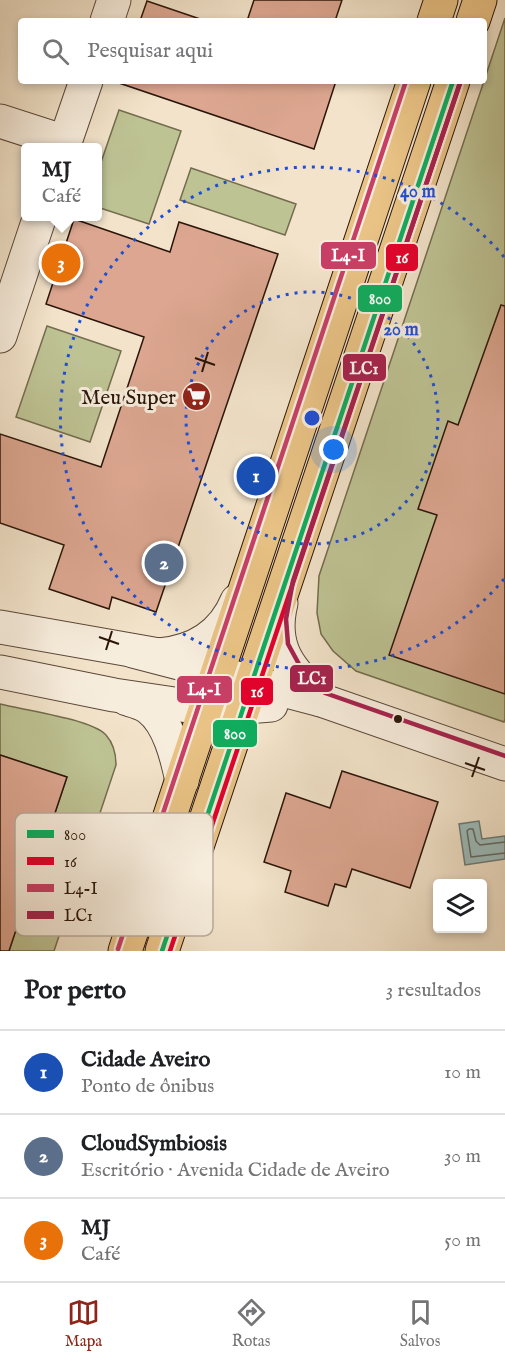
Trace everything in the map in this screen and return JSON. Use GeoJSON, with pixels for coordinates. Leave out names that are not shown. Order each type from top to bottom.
{"type":"FeatureCollection","features":[{"type":"Feature","properties":{"kind":"main road"},"geometry":{"type":"LineString","coordinates":[[435,18],[441,0]]}},
{"type":"Feature","properties":{"kind":"main road"},"geometry":{"type":"LineString","coordinates":[[474,18],[480,0]]}},
{"type":"Feature","properties":{"kind":"main road"},"geometry":{"type":"LineString","coordinates":[[171,813],[182,781],[242,693],[251,570],[413,84]]}},
{"type":"Feature","properties":{"kind":"main road"},"geometry":{"type":"LineString","coordinates":[[208,813],[242,693],[286,579],[452,84]]}},
{"type":"Feature","properties":{"kind":"main road"},"geometry":{"type":"LineString","coordinates":[[125,951],[130,936]]}},
{"type":"Feature","properties":{"kind":"main road"},"geometry":{"type":"LineString","coordinates":[[162,951],[167,936]]}},
{"type":"Feature","properties":{"kind":"street"},"geometry":{"type":"LineString","coordinates":[[108,18],[114,0]]}},
{"type":"Feature","properties":{"kind":"street"},"geometry":{"type":"LineString","coordinates":[[65,143],[85,84]]}},
{"type":"Feature","properties":{"kind":"street"},"geometry":{"type":"LineString","coordinates":[[0,122],[58,143]]}},
{"type":"Feature","properties":{"kind":"street"},"geometry":{"type":"LineString","coordinates":[[0,336],[38,221]]}},
{"type":"Feature","properties":{"kind":"street"},"geometry":{"type":"LineString","coordinates":[[176,658],[212,636],[223,625],[234,609],[251,570]]}},
{"type":"Feature","properties":{"kind":"street"},"geometry":{"type":"LineString","coordinates":[[0,627],[159,655],[177,653],[176,658]]}},
{"type":"Feature","properties":{"kind":"street"},"geometry":{"type":"LineString","coordinates":[[176,658],[242,693],[505,764]]}},
{"type":"Feature","properties":{"kind":"street"},"geometry":{"type":"LineString","coordinates":[[0,672],[114,695],[143,704],[157,716],[167,734],[182,781]]}},
{"type":"Feature","properties":{"kind":"street"},"geometry":{"type":"LineString","coordinates":[[114,695],[166,700],[242,693]]}},
{"type":"Feature","properties":{"kind":"green space"},"geometry":{"type":"Polygon","coordinates":[[[505,18],[504,722],[356,671],[333,651],[321,634],[317,613],[319,576],[483,84],[487,84],[487,72],[505,18]]]}},
{"type":"Feature","properties":{"kind":"green space"},"geometry":{"type":"Polygon","coordinates":[[[119,110],[181,131],[149,224],[102,209],[102,159],[119,110]]]}},
{"type":"Feature","properties":{"kind":"green space"},"geometry":{"type":"Polygon","coordinates":[[[191,168],[296,204],[285,235],[180,200],[191,168]]]}},
{"type":"Feature","properties":{"kind":"green space"},"geometry":{"type":"Polygon","coordinates":[[[47,326],[121,351],[90,442],[16,417],[47,326]]]}},
{"type":"Feature","properties":{"kind":"green space"},"geometry":{"type":"Polygon","coordinates":[[[0,704],[72,720],[98,729],[111,742],[116,765],[100,813],[55,813],[67,777],[0,755],[0,704]]]}},
{"type":"Feature","properties":{"kind":"green space"},"geometry":{"type":"Polygon","coordinates":[[[15,933],[15,936],[59,936],[54,951],[9,951],[15,933]]]}},
{"type":"Feature","properties":{"kind":"water"},"geometry":{"type":"Polygon","coordinates":[[[479,821],[482,839],[505,836],[505,859],[465,865],[459,824],[479,821]]]}},
{"type":"Feature","properties":{"kind":"building"},"geometry":{"type":"Polygon","coordinates":[[[254,0],[342,0],[336,18],[248,18],[254,0]]]}},
{"type":"Feature","properties":{"kind":"building"},"geometry":{"type":"Polygon","coordinates":[[[147,1],[197,18],[141,18],[147,1]]]}},
{"type":"Feature","properties":{"kind":"building"},"geometry":{"type":"Polygon","coordinates":[[[122,84],[335,84],[314,149],[122,84]]]}},
{"type":"Feature","properties":{"kind":"building"},"geometry":{"type":"Polygon","coordinates":[[[73,221],[80,221],[170,252],[179,222],[278,254],[156,612],[112,597],[109,609],[49,589],[64,545],[0,523],[0,434],[101,467],[144,337],[46,304],[73,221]]]}},
{"type":"Feature","properties":{"kind":"building"},"geometry":{"type":"Polygon","coordinates":[[[501,305],[505,306],[505,694],[389,655],[437,515],[418,509],[448,421],[458,425],[501,305]]]}},
{"type":"Feature","properties":{"kind":"building"},"geometry":{"type":"Polygon","coordinates":[[[0,755],[67,777],[55,813],[15,813],[15,933],[9,951],[0,951],[0,755]]]}},
{"type":"Feature","properties":{"kind":"building"},"geometry":{"type":"Polygon","coordinates":[[[342,771],[438,802],[410,888],[352,869],[346,887],[335,884],[328,906],[285,892],[291,871],[264,862],[286,793],[330,808],[342,771]]]}},
{"type":"Feature","properties":{"kind":"transit line","name":"L4-I"},"geometry":{"type":"LineString","coordinates":[[163,813],[405,84]]}},
{"type":"Feature","properties":{"kind":"transit line","name":"800"},"geometry":{"type":"LineString","coordinates":[[208,813],[452,84]]}},
{"type":"Feature","properties":{"kind":"transit line","name":"16"},"geometry":{"type":"LineString","coordinates":[[213,822],[460,84]]}},
{"type":"Feature","properties":{"kind":"transit line","name":"LC1"},"geometry":{"type":"LineString","coordinates":[[460,84],[293,581],[286,619],[288,644],[300,666],[325,693],[505,756]]}},
{"type":"Feature","properties":{"kind":"transit line","name":"L4-I"},"geometry":{"type":"LineString","coordinates":[[118,949],[122,936]]}},
{"type":"Feature","properties":{"kind":"transit line","name":"800"},"geometry":{"type":"LineString","coordinates":[[162,951],[167,936]]}},
{"type":"Feature","properties":{"kind":"transit line","name":"16"},"geometry":{"type":"LineString","coordinates":[[170,951],[175,936]]}},
{"type":"Feature","properties":{"kind":"place","name":"MJ"},"geometry":{"type":"Point","coordinates":[61,263]}},
{"type":"Feature","properties":{"kind":"place","name":"Meu Super"},"geometry":{"type":"Point","coordinates":[197,397]}},
{"type":"Feature","properties":{"kind":"place","name":"Cidade Aveiro"},"geometry":{"type":"Point","coordinates":[256,476]}},
{"type":"Feature","properties":{"kind":"place","name":"CloudSymbiosis"},"geometry":{"type":"Point","coordinates":[164,563]}}]}
